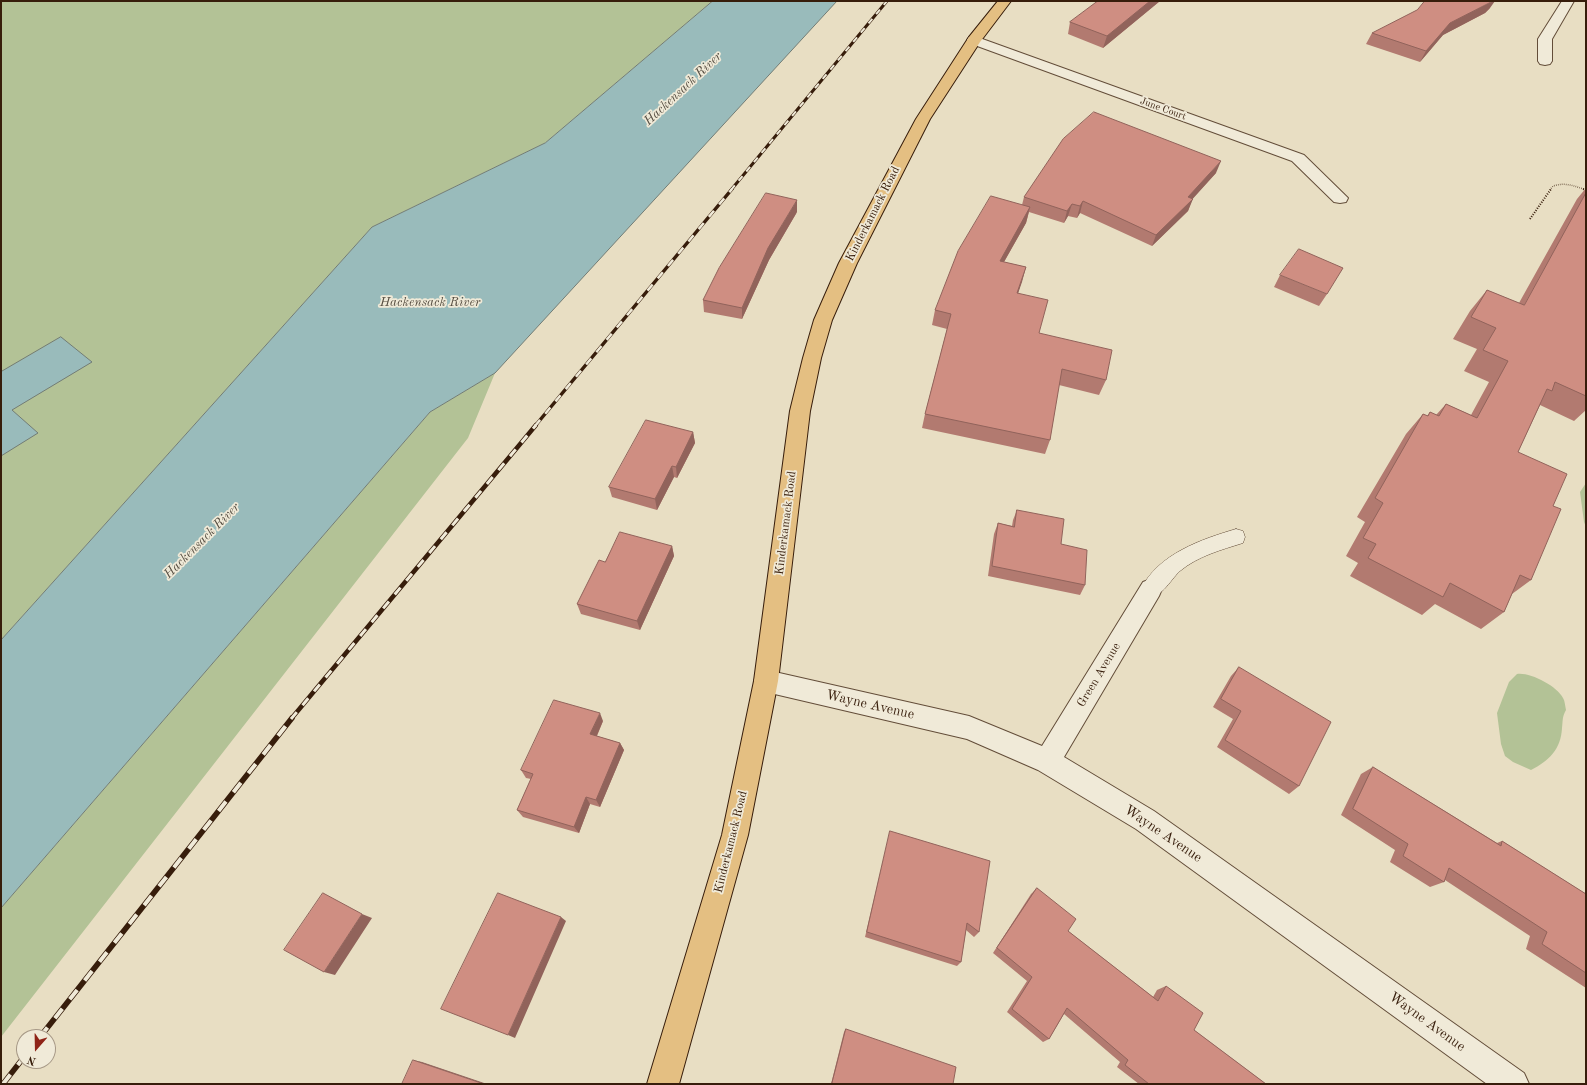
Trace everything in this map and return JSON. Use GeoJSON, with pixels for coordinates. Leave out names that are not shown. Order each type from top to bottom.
{"type":"FeatureCollection","features":[{"type":"Feature","properties":{"kind":"main road","name":"Kinderkamack Road"},"geometry":{"type":"LineString","coordinates":[[663,1084],[735,835],[766,681],[800,411],[812,358],[823,320],[848,263],[906,150],[948,78],[974,40],[1005,1]]}},
{"type":"Feature","properties":{"kind":"street"},"geometry":{"type":"LineString","coordinates":[[1545,62],[1545,39],[1568,1]]}},
{"type":"Feature","properties":{"kind":"street","name":"June Court"},"geometry":{"type":"LineString","coordinates":[[974,40],[1298,158],[1340,198]]}},
{"type":"Feature","properties":{"kind":"street","name":"Green Avenue"},"geometry":{"type":"LineString","coordinates":[[1047,761],[1151,589]]}},
{"type":"Feature","properties":{"kind":"street","name":"Wayne Avenue"},"geometry":{"type":"LineString","coordinates":[[766,681],[969,728],[1047,761],[1145,820],[1513,1084]]}},
{"type":"Feature","properties":{"kind":"lane"},"geometry":{"type":"LineString","coordinates":[[1151,589],[1175,564],[1194,552],[1222,541],[1236,538]]}},
{"type":"Feature","properties":{"kind":"path"},"geometry":{"type":"LineString","coordinates":[[1530,220],[1553,186],[1559,183],[1586,190]]}},
{"type":"Feature","properties":{"kind":"green space"},"geometry":{"type":"Polygon","coordinates":[[[1,1],[713,1],[545,143],[372,227],[1,640],[1,1]]]}},
{"type":"Feature","properties":{"kind":"green space"},"geometry":{"type":"Polygon","coordinates":[[[495,373],[468,438],[1,1037],[1,908],[430,412],[495,373]]]}},
{"type":"Feature","properties":{"kind":"green space"},"geometry":{"type":"Polygon","coordinates":[[[1586,483],[1586,527],[1580,492],[1586,483]]]}},
{"type":"Feature","properties":{"kind":"green space"},"geometry":{"type":"Polygon","coordinates":[[[1517,674],[1529,675],[1543,681],[1555,689],[1564,699],[1566,710],[1563,717],[1559,742],[1553,754],[1543,763],[1531,770],[1513,762],[1505,756],[1501,744],[1497,713],[1509,682],[1517,674]]]}},
{"type":"Feature","properties":{"kind":"water","name":"Hackensack River"},"geometry":{"type":"Polygon","coordinates":[[[713,1],[837,1],[495,373],[430,412],[1,908],[1,640],[372,227],[545,143],[713,1]]]}},
{"type":"Feature","properties":{"kind":"water"},"geometry":{"type":"Polygon","coordinates":[[[61,337],[92,362],[12,410],[38,433],[1,456],[1,372],[61,337]]]}},
{"type":"Feature","properties":{"kind":"building"},"geometry":{"type":"Polygon","coordinates":[[[1098,1],[1150,1],[1107,36],[1070,22],[1098,1]]]}},
{"type":"Feature","properties":{"kind":"building"},"geometry":{"type":"Polygon","coordinates":[[[1425,1],[1493,1],[1450,23],[1426,51],[1372,33],[1417,10],[1425,1]]]}},
{"type":"Feature","properties":{"kind":"building"},"geometry":{"type":"Polygon","coordinates":[[[1094,112],[1221,161],[1188,197],[1193,199],[1156,235],[1083,201],[1080,206],[1072,204],[1067,211],[1024,197],[1063,139],[1094,112]]]}},
{"type":"Feature","properties":{"kind":"building"},"geometry":{"type":"Polygon","coordinates":[[[766,193],[797,200],[768,248],[742,308],[703,300],[719,268],[766,193]]]}},
{"type":"Feature","properties":{"kind":"building"},"geometry":{"type":"Polygon","coordinates":[[[1586,193],[1586,396],[1555,382],[1552,391],[1547,389],[1518,452],[1567,474],[1553,506],[1561,509],[1531,580],[1520,575],[1504,612],[1450,583],[1443,597],[1368,558],[1376,544],[1363,538],[1383,503],[1375,498],[1423,414],[1428,416],[1430,412],[1439,416],[1446,404],[1477,418],[1508,361],[1483,350],[1496,328],[1471,317],[1487,290],[1524,305],[1586,193]]]}},
{"type":"Feature","properties":{"kind":"building"},"geometry":{"type":"Polygon","coordinates":[[[991,196],[1030,207],[1000,261],[1026,267],[1017,293],[1048,300],[1039,333],[1112,350],[1106,380],[1062,369],[1050,440],[925,414],[951,314],[935,310],[958,251],[991,196]]]}},
{"type":"Feature","properties":{"kind":"building"},"geometry":{"type":"Polygon","coordinates":[[[1299,249],[1343,268],[1327,294],[1280,275],[1299,249]]]}},
{"type":"Feature","properties":{"kind":"building"},"geometry":{"type":"Polygon","coordinates":[[[646,420],[693,432],[676,467],[672,466],[655,499],[609,487],[646,420]]]}},
{"type":"Feature","properties":{"kind":"building"},"geometry":{"type":"Polygon","coordinates":[[[1017,510],[1064,519],[1061,544],[1087,550],[1085,585],[992,566],[998,523],[1014,527],[1017,510]]]}},
{"type":"Feature","properties":{"kind":"building"},"geometry":{"type":"Polygon","coordinates":[[[620,532],[672,546],[637,621],[577,604],[599,560],[605,562],[620,532]]]}},
{"type":"Feature","properties":{"kind":"building"},"geometry":{"type":"Polygon","coordinates":[[[1239,667],[1331,722],[1299,786],[1225,740],[1241,711],[1221,699],[1239,667]]]}},
{"type":"Feature","properties":{"kind":"building"},"geometry":{"type":"Polygon","coordinates":[[[554,700],[600,713],[590,734],[620,743],[596,800],[586,797],[574,827],[517,810],[533,774],[521,770],[554,700]]]}},
{"type":"Feature","properties":{"kind":"building"},"geometry":{"type":"Polygon","coordinates":[[[1373,767],[1501,846],[1502,841],[1586,894],[1586,973],[1542,944],[1547,932],[1449,868],[1444,882],[1403,856],[1408,844],[1353,809],[1373,767]]]}},
{"type":"Feature","properties":{"kind":"building"},"geometry":{"type":"Polygon","coordinates":[[[890,831],[990,861],[979,932],[967,923],[961,962],[867,932],[890,831]]]}},
{"type":"Feature","properties":{"kind":"building"},"geometry":{"type":"Polygon","coordinates":[[[1037,888],[1076,919],[1068,931],[1158,1001],[1166,986],[1203,1013],[1194,1030],[1266,1084],[1149,1084],[1125,1065],[1128,1060],[1067,1008],[1049,1039],[1012,1009],[1032,977],[997,948],[1037,888]]]}},
{"type":"Feature","properties":{"kind":"building"},"geometry":{"type":"Polygon","coordinates":[[[323,893],[362,914],[324,972],[284,950],[323,893]]]}},
{"type":"Feature","properties":{"kind":"building"},"geometry":{"type":"Polygon","coordinates":[[[498,893],[561,917],[508,1035],[441,1009],[498,893]]]}},
{"type":"Feature","properties":{"kind":"building"},"geometry":{"type":"Polygon","coordinates":[[[846,1029],[956,1067],[953,1084],[832,1084],[846,1029]]]}},
{"type":"Feature","properties":{"kind":"building"},"geometry":{"type":"Polygon","coordinates":[[[413,1060],[484,1084],[402,1084],[413,1060]]]}},
{"type":"Feature","properties":{"kind":"railway"},"geometry":{"type":"LineString","coordinates":[[731,190],[887,1]]}},
{"type":"Feature","properties":{"kind":"railway"},"geometry":{"type":"LineString","coordinates":[[535,426],[732,189]]}},
{"type":"Feature","properties":{"kind":"railway"},"geometry":{"type":"LineString","coordinates":[[291,719],[536,425]]}},
{"type":"Feature","properties":{"kind":"railway"},"geometry":{"type":"LineString","coordinates":[[46,1029],[292,718]]}},
{"type":"Feature","properties":{"kind":"railway"},"geometry":{"type":"LineString","coordinates":[[3,1084],[16,1067]]}}]}
